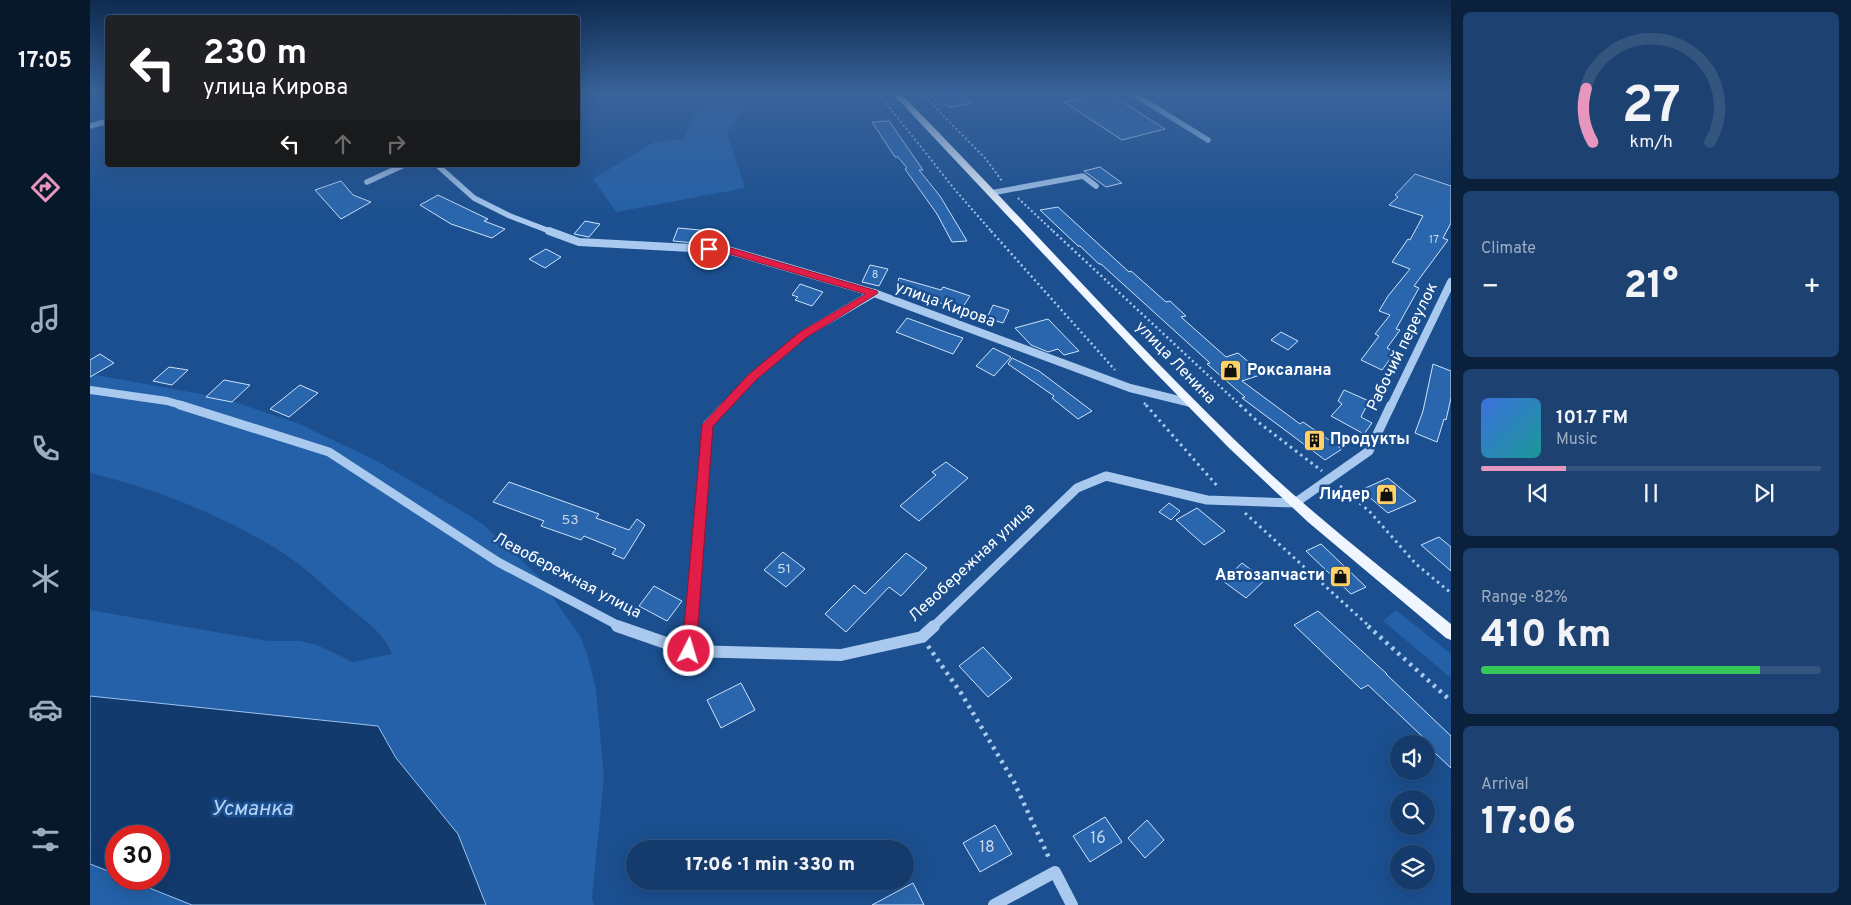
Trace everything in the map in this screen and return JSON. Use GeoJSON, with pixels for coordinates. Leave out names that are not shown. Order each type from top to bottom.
{"type":"FeatureCollection","features":[{"type":"Feature","properties":{"kind":"main road","name":"улица Ленина"},"geometry":{"type":"LineString","coordinates":[[936,135],[1233,446],[1295,503],[1451,633]]}},
{"type":"Feature","properties":{"kind":"street"},"geometry":{"type":"LineString","coordinates":[[1200,135],[1208,140]]}},
{"type":"Feature","properties":{"kind":"street"},"geometry":{"type":"LineString","coordinates":[[367,182],[400,167]]}},
{"type":"Feature","properties":{"kind":"street","name":"улица Кирова"},"geometry":{"type":"LineString","coordinates":[[439,167],[474,198],[510,216],[579,242],[728,250],[874,293],[1130,388],[1191,402]]}},
{"type":"Feature","properties":{"kind":"street"},"geometry":{"type":"LineString","coordinates":[[991,193],[1083,176],[1096,186]]}},
{"type":"Feature","properties":{"kind":"street","name":"Рабочий переулок"},"geometry":{"type":"LineString","coordinates":[[1295,503],[1369,451],[1451,282]]}},
{"type":"Feature","properties":{"kind":"street"},"geometry":{"type":"LineString","coordinates":[[689,651],[707,425],[752,378],[804,334],[874,293]]}},
{"type":"Feature","properties":{"kind":"street","name":"Левобережная улица"},"geometry":{"type":"LineString","coordinates":[[90,390],[167,401],[329,452],[498,562],[618,626],[689,651],[841,655],[922,637],[1077,488],[1106,476],[1207,500],[1295,503]]}},
{"type":"Feature","properties":{"kind":"street"},"geometry":{"type":"LineString","coordinates":[[994,905],[1055,872],[1072,905]]}},
{"type":"Feature","properties":{"kind":"path"},"geometry":{"type":"LineString","coordinates":[[963,135],[985,158],[1009,190],[1258,422],[1370,512],[1416,564],[1451,593]]}},
{"type":"Feature","properties":{"kind":"path"},"geometry":{"type":"LineString","coordinates":[[922,637],[961,693],[1014,782],[1055,872]]}},
{"type":"Feature","properties":{"kind":"shaded area"},"geometry":{"type":"Polygon","coordinates":[[[685,135],[728,135],[745,188],[616,212],[593,179],[654,142],[683,139],[685,135]]]}},
{"type":"Feature","properties":{"kind":"shaded area"},"geometry":{"type":"Polygon","coordinates":[[[90,374],[223,398],[297,423],[377,461],[484,525],[538,576],[580,636],[587,653],[596,689],[604,777],[592,898],[594,905],[90,905],[90,610],[268,641],[300,641],[317,645],[353,662],[392,654],[384,639],[372,626],[306,570],[280,551],[235,526],[188,504],[115,479],[90,473],[90,374]]]}},
{"type":"Feature","properties":{"kind":"shaded area"},"geometry":{"type":"Polygon","coordinates":[[[1396,610],[1451,654],[1451,678],[1383,621],[1396,610]]]}},
{"type":"Feature","properties":{"kind":"water","name":"Усманка"},"geometry":{"type":"Polygon","coordinates":[[[90,696],[378,726],[396,758],[458,834],[486,905],[192,905],[154,890],[170,890],[170,825],[105,825],[105,870],[90,864],[90,696]]]}},
{"type":"Feature","properties":{"kind":"building"},"geometry":{"type":"Polygon","coordinates":[[[881,135],[899,135],[923,170],[919,170],[940,196],[967,241],[952,242],[937,214],[905,169],[907,168],[898,157],[895,157],[881,135]]]}},
{"type":"Feature","properties":{"kind":"building"},"geometry":{"type":"Polygon","coordinates":[[[1115,135],[1141,135],[1122,140],[1115,135]]]}},
{"type":"Feature","properties":{"kind":"building"},"geometry":{"type":"Polygon","coordinates":[[[1100,167],[1122,183],[1106,187],[1084,171],[1100,167]]]}},
{"type":"Feature","properties":{"kind":"building"},"geometry":{"type":"Polygon","coordinates":[[[1415,174],[1451,186],[1451,223],[1443,238],[1448,240],[1414,286],[1419,288],[1396,329],[1400,330],[1387,348],[1395,352],[1382,370],[1361,360],[1379,336],[1375,334],[1390,315],[1379,311],[1388,296],[1410,269],[1392,262],[1408,239],[1410,240],[1423,216],[1389,205],[1398,197],[1395,195],[1415,174]]]}},
{"type":"Feature","properties":{"kind":"building"},"geometry":{"type":"Polygon","coordinates":[[[341,181],[353,195],[371,202],[341,219],[315,190],[341,181]]]}},
{"type":"Feature","properties":{"kind":"building"},"geometry":{"type":"Polygon","coordinates":[[[438,195],[488,219],[484,221],[505,229],[492,238],[451,224],[420,205],[438,195]]]}},
{"type":"Feature","properties":{"kind":"building"},"geometry":{"type":"Polygon","coordinates":[[[1058,207],[1129,272],[1131,271],[1166,302],[1170,301],[1186,316],[1181,317],[1226,357],[1238,353],[1263,374],[1242,381],[1300,424],[1303,422],[1342,449],[1325,460],[1242,398],[1245,397],[1207,364],[1210,363],[1040,210],[1058,207]]]}},
{"type":"Feature","properties":{"kind":"building"},"geometry":{"type":"Polygon","coordinates":[[[585,221],[600,224],[589,237],[574,234],[585,221]]]}},
{"type":"Feature","properties":{"kind":"building"},"geometry":{"type":"Polygon","coordinates":[[[678,228],[700,230],[695,243],[673,241],[678,228]]]}},
{"type":"Feature","properties":{"kind":"building"},"geometry":{"type":"Polygon","coordinates":[[[546,249],[561,257],[545,268],[529,259],[546,249]]]}},
{"type":"Feature","properties":{"kind":"building"},"geometry":{"type":"Polygon","coordinates":[[[870,265],[888,269],[879,286],[862,282],[870,265]]]}},
{"type":"Feature","properties":{"kind":"building"},"geometry":{"type":"Polygon","coordinates":[[[899,278],[941,290],[943,287],[970,296],[961,310],[896,288],[899,278]]]}},
{"type":"Feature","properties":{"kind":"building"},"geometry":{"type":"Polygon","coordinates":[[[800,284],[823,292],[812,306],[795,300],[798,297],[792,295],[800,284]]]}},
{"type":"Feature","properties":{"kind":"building"},"geometry":{"type":"Polygon","coordinates":[[[993,305],[1009,310],[1003,323],[987,318],[993,305]]]}},
{"type":"Feature","properties":{"kind":"building"},"geometry":{"type":"Polygon","coordinates":[[[907,318],[963,338],[953,354],[896,332],[907,318]]]}},
{"type":"Feature","properties":{"kind":"building"},"geometry":{"type":"Polygon","coordinates":[[[1048,319],[1079,351],[1064,355],[1058,349],[1048,352],[1031,345],[1015,328],[1048,319]]]}},
{"type":"Feature","properties":{"kind":"building"},"geometry":{"type":"Polygon","coordinates":[[[1281,332],[1298,341],[1288,350],[1271,340],[1281,332]]]}},
{"type":"Feature","properties":{"kind":"building"},"geometry":{"type":"Polygon","coordinates":[[[993,348],[1011,357],[994,376],[976,366],[993,348]]]}},
{"type":"Feature","properties":{"kind":"building"},"geometry":{"type":"Polygon","coordinates":[[[100,354],[114,363],[90,377],[90,360],[100,354]]]}},
{"type":"Feature","properties":{"kind":"building"},"geometry":{"type":"Polygon","coordinates":[[[1012,358],[1039,371],[1092,411],[1078,419],[1052,398],[1054,396],[1008,364],[1012,358]]]}},
{"type":"Feature","properties":{"kind":"building"},"geometry":{"type":"Polygon","coordinates":[[[1433,364],[1451,371],[1451,398],[1446,420],[1444,419],[1437,442],[1415,433],[1423,411],[1433,364]]]}},
{"type":"Feature","properties":{"kind":"building"},"geometry":{"type":"Polygon","coordinates":[[[169,367],[188,370],[172,385],[153,381],[169,367]]]}},
{"type":"Feature","properties":{"kind":"building"},"geometry":{"type":"Polygon","coordinates":[[[224,380],[250,385],[232,402],[206,397],[224,380]]]}},
{"type":"Feature","properties":{"kind":"building"},"geometry":{"type":"Polygon","coordinates":[[[300,385],[318,393],[289,417],[270,409],[300,385]]]}},
{"type":"Feature","properties":{"kind":"building"},"geometry":{"type":"Polygon","coordinates":[[[1344,390],[1369,401],[1361,417],[1372,423],[1364,434],[1331,416],[1342,404],[1338,401],[1344,390]]]}},
{"type":"Feature","properties":{"kind":"building"},"geometry":{"type":"Polygon","coordinates":[[[946,462],[968,478],[919,521],[900,506],[936,475],[932,472],[946,462]]]}},
{"type":"Feature","properties":{"kind":"building"},"geometry":{"type":"Polygon","coordinates":[[[1388,478],[1416,501],[1388,513],[1361,490],[1388,478]]]}},
{"type":"Feature","properties":{"kind":"building"},"geometry":{"type":"Polygon","coordinates":[[[509,482],[599,514],[596,518],[629,530],[637,519],[645,525],[624,559],[612,554],[616,549],[584,536],[581,540],[541,526],[544,521],[493,502],[509,482]]]}},
{"type":"Feature","properties":{"kind":"building"},"geometry":{"type":"Polygon","coordinates":[[[1169,503],[1180,511],[1171,520],[1159,512],[1169,503]]]}},
{"type":"Feature","properties":{"kind":"building"},"geometry":{"type":"Polygon","coordinates":[[[1197,508],[1225,531],[1204,545],[1176,520],[1197,508]]]}},
{"type":"Feature","properties":{"kind":"building"},"geometry":{"type":"Polygon","coordinates":[[[1439,537],[1451,547],[1451,571],[1421,545],[1439,537]]]}},
{"type":"Feature","properties":{"kind":"building"},"geometry":{"type":"Polygon","coordinates":[[[1321,544],[1366,587],[1351,594],[1306,551],[1321,544]]]}},
{"type":"Feature","properties":{"kind":"building"},"geometry":{"type":"Polygon","coordinates":[[[783,552],[805,569],[786,587],[764,570],[783,552]]]}},
{"type":"Feature","properties":{"kind":"building"},"geometry":{"type":"Polygon","coordinates":[[[906,553],[927,568],[901,596],[889,587],[846,632],[825,614],[854,585],[865,594],[906,553]]]}},
{"type":"Feature","properties":{"kind":"building"},"geometry":{"type":"Polygon","coordinates":[[[1242,563],[1265,580],[1246,598],[1223,581],[1242,563]]]}},
{"type":"Feature","properties":{"kind":"building"},"geometry":{"type":"Polygon","coordinates":[[[654,586],[682,601],[667,621],[639,606],[654,586]]]}},
{"type":"Feature","properties":{"kind":"building"},"geometry":{"type":"Polygon","coordinates":[[[1318,611],[1451,736],[1451,768],[1435,753],[1435,735],[1421,735],[1368,685],[1361,689],[1294,625],[1318,611]]]}},
{"type":"Feature","properties":{"kind":"building"},"geometry":{"type":"Polygon","coordinates":[[[983,647],[1012,678],[988,697],[959,666],[983,647]]]}},
{"type":"Feature","properties":{"kind":"building"},"geometry":{"type":"Polygon","coordinates":[[[741,683],[755,710],[721,728],[707,700],[741,683]]]}},
{"type":"Feature","properties":{"kind":"building"},"geometry":{"type":"Polygon","coordinates":[[[1105,817],[1122,842],[1090,862],[1073,836],[1105,817]]]}},
{"type":"Feature","properties":{"kind":"building"},"geometry":{"type":"Polygon","coordinates":[[[1147,820],[1164,840],[1145,858],[1128,838],[1147,820]]]}},
{"type":"Feature","properties":{"kind":"building"},"geometry":{"type":"Polygon","coordinates":[[[995,825],[1012,854],[980,872],[963,843],[995,825]]]}},
{"type":"Feature","properties":{"kind":"building"},"geometry":{"type":"Polygon","coordinates":[[[914,885],[924,905],[872,905],[900,890],[914,890],[914,885]]]}},
{"type":"Feature","properties":{"kind":"place","name":"Роксалана"},"geometry":{"type":"Point","coordinates":[1231,371]}},
{"type":"Feature","properties":{"kind":"place","name":"Продукты"},"geometry":{"type":"Point","coordinates":[1314,440]}},
{"type":"Feature","properties":{"kind":"place","name":"Лидер"},"geometry":{"type":"Point","coordinates":[1386,495]}},
{"type":"Feature","properties":{"kind":"place","name":"Автозапчасти"},"geometry":{"type":"Point","coordinates":[1341,576]}},
{"type":"Feature","properties":{"kind":"route"},"geometry":{"type":"LineString","coordinates":[[689,651],[707,425],[752,378],[804,334],[874,293],[728,250],[709,249]]}}]}
